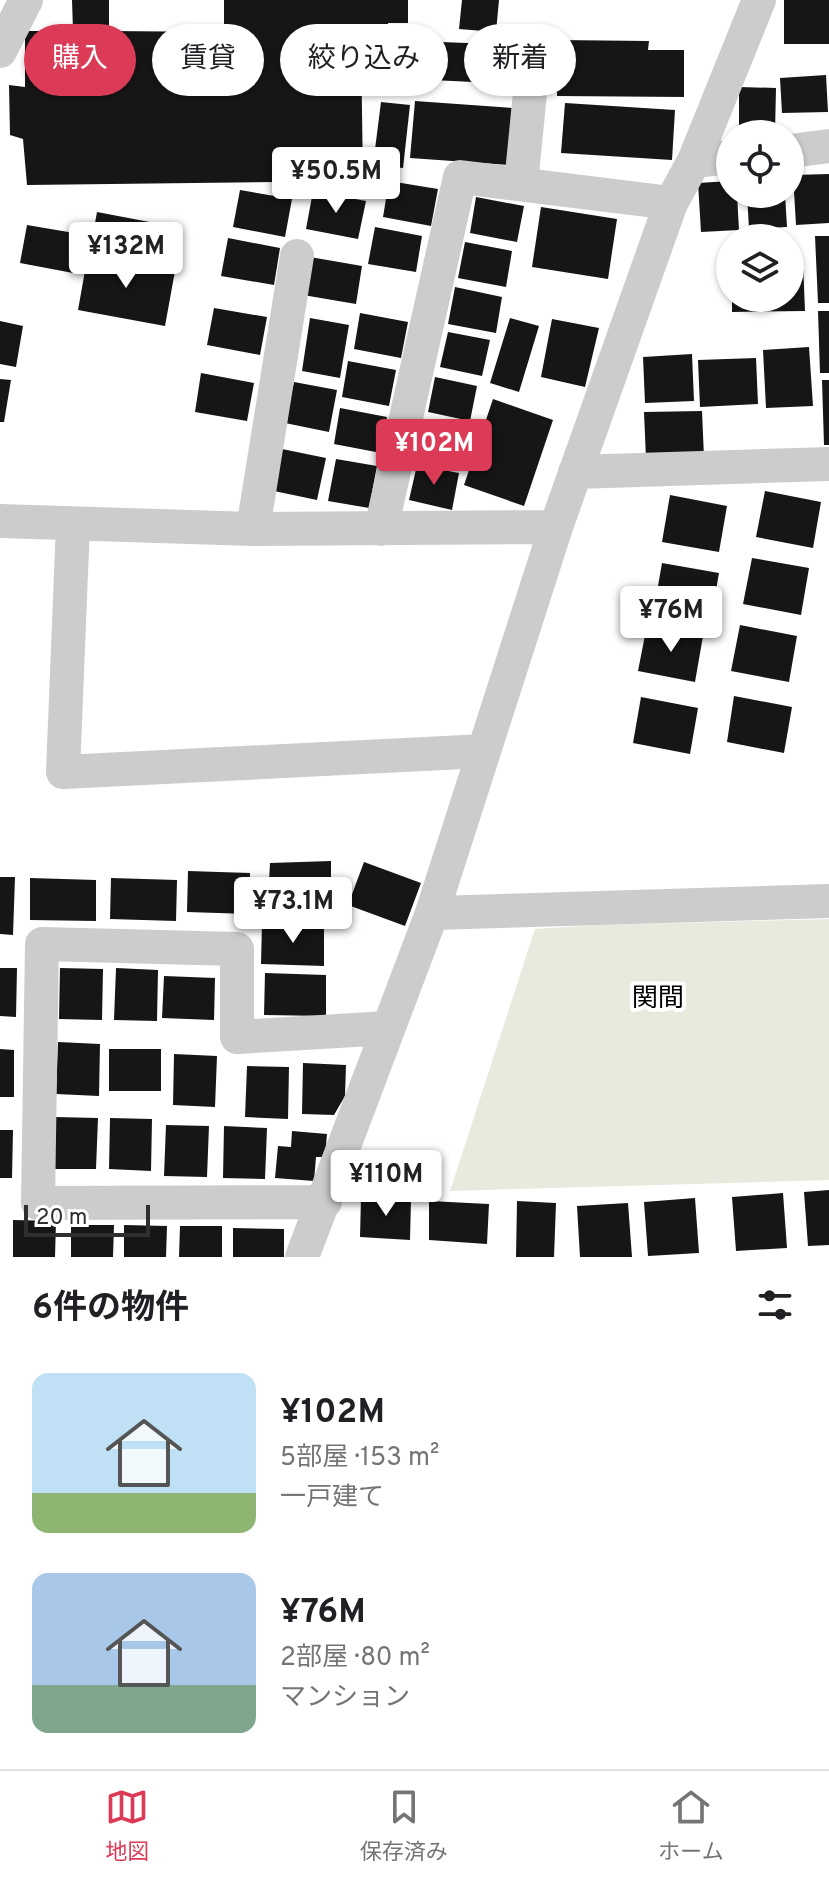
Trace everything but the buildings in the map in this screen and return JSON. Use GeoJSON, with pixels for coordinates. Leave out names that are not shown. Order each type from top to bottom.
{"type":"FeatureCollection","features":[{"type":"Feature","properties":{"kind":"street"},"geometry":{"type":"LineString","coordinates":[[0,51],[26,0]]}},
{"type":"Feature","properties":{"kind":"street"},"geometry":{"type":"LineString","coordinates":[[302,1257],[432,913],[556,527],[671,203],[694,161],[759,0]]}},
{"type":"Feature","properties":{"kind":"street"},"geometry":{"type":"LineString","coordinates":[[521,184],[530,96]]}},
{"type":"Feature","properties":{"kind":"street"},"geometry":{"type":"LineString","coordinates":[[804,149],[829,146]]}},
{"type":"Feature","properties":{"kind":"street"},"geometry":{"type":"LineString","coordinates":[[694,161],[716,159]]}},
{"type":"Feature","properties":{"kind":"street"},"geometry":{"type":"LineString","coordinates":[[381,529],[460,177],[671,203]]}},
{"type":"Feature","properties":{"kind":"street"},"geometry":{"type":"LineString","coordinates":[[253,529],[297,256]]}},
{"type":"Feature","properties":{"kind":"street"},"geometry":{"type":"LineString","coordinates":[[575,472],[829,464]]}},
{"type":"Feature","properties":{"kind":"street"},"geometry":{"type":"LineString","coordinates":[[0,521],[253,529],[556,527]]}},
{"type":"Feature","properties":{"kind":"street"},"geometry":{"type":"LineString","coordinates":[[73,524],[63,772],[484,751]]}},
{"type":"Feature","properties":{"kind":"street"},"geometry":{"type":"LineString","coordinates":[[432,913],[829,901]]}},
{"type":"Feature","properties":{"kind":"street"},"geometry":{"type":"LineString","coordinates":[[325,1202],[38,1203],[42,944],[237,949],[237,1037],[388,1028]]}},
{"type":"Feature","properties":{"kind":"shaded area"},"geometry":{"type":"Polygon","coordinates":[[[829,919],[829,1180],[450,1191],[535,929],[829,919]]]}},
{"type":"Feature","properties":{"kind":"district","name":"関間"},"geometry":{"type":"Point","coordinates":[658,999]}}]}
